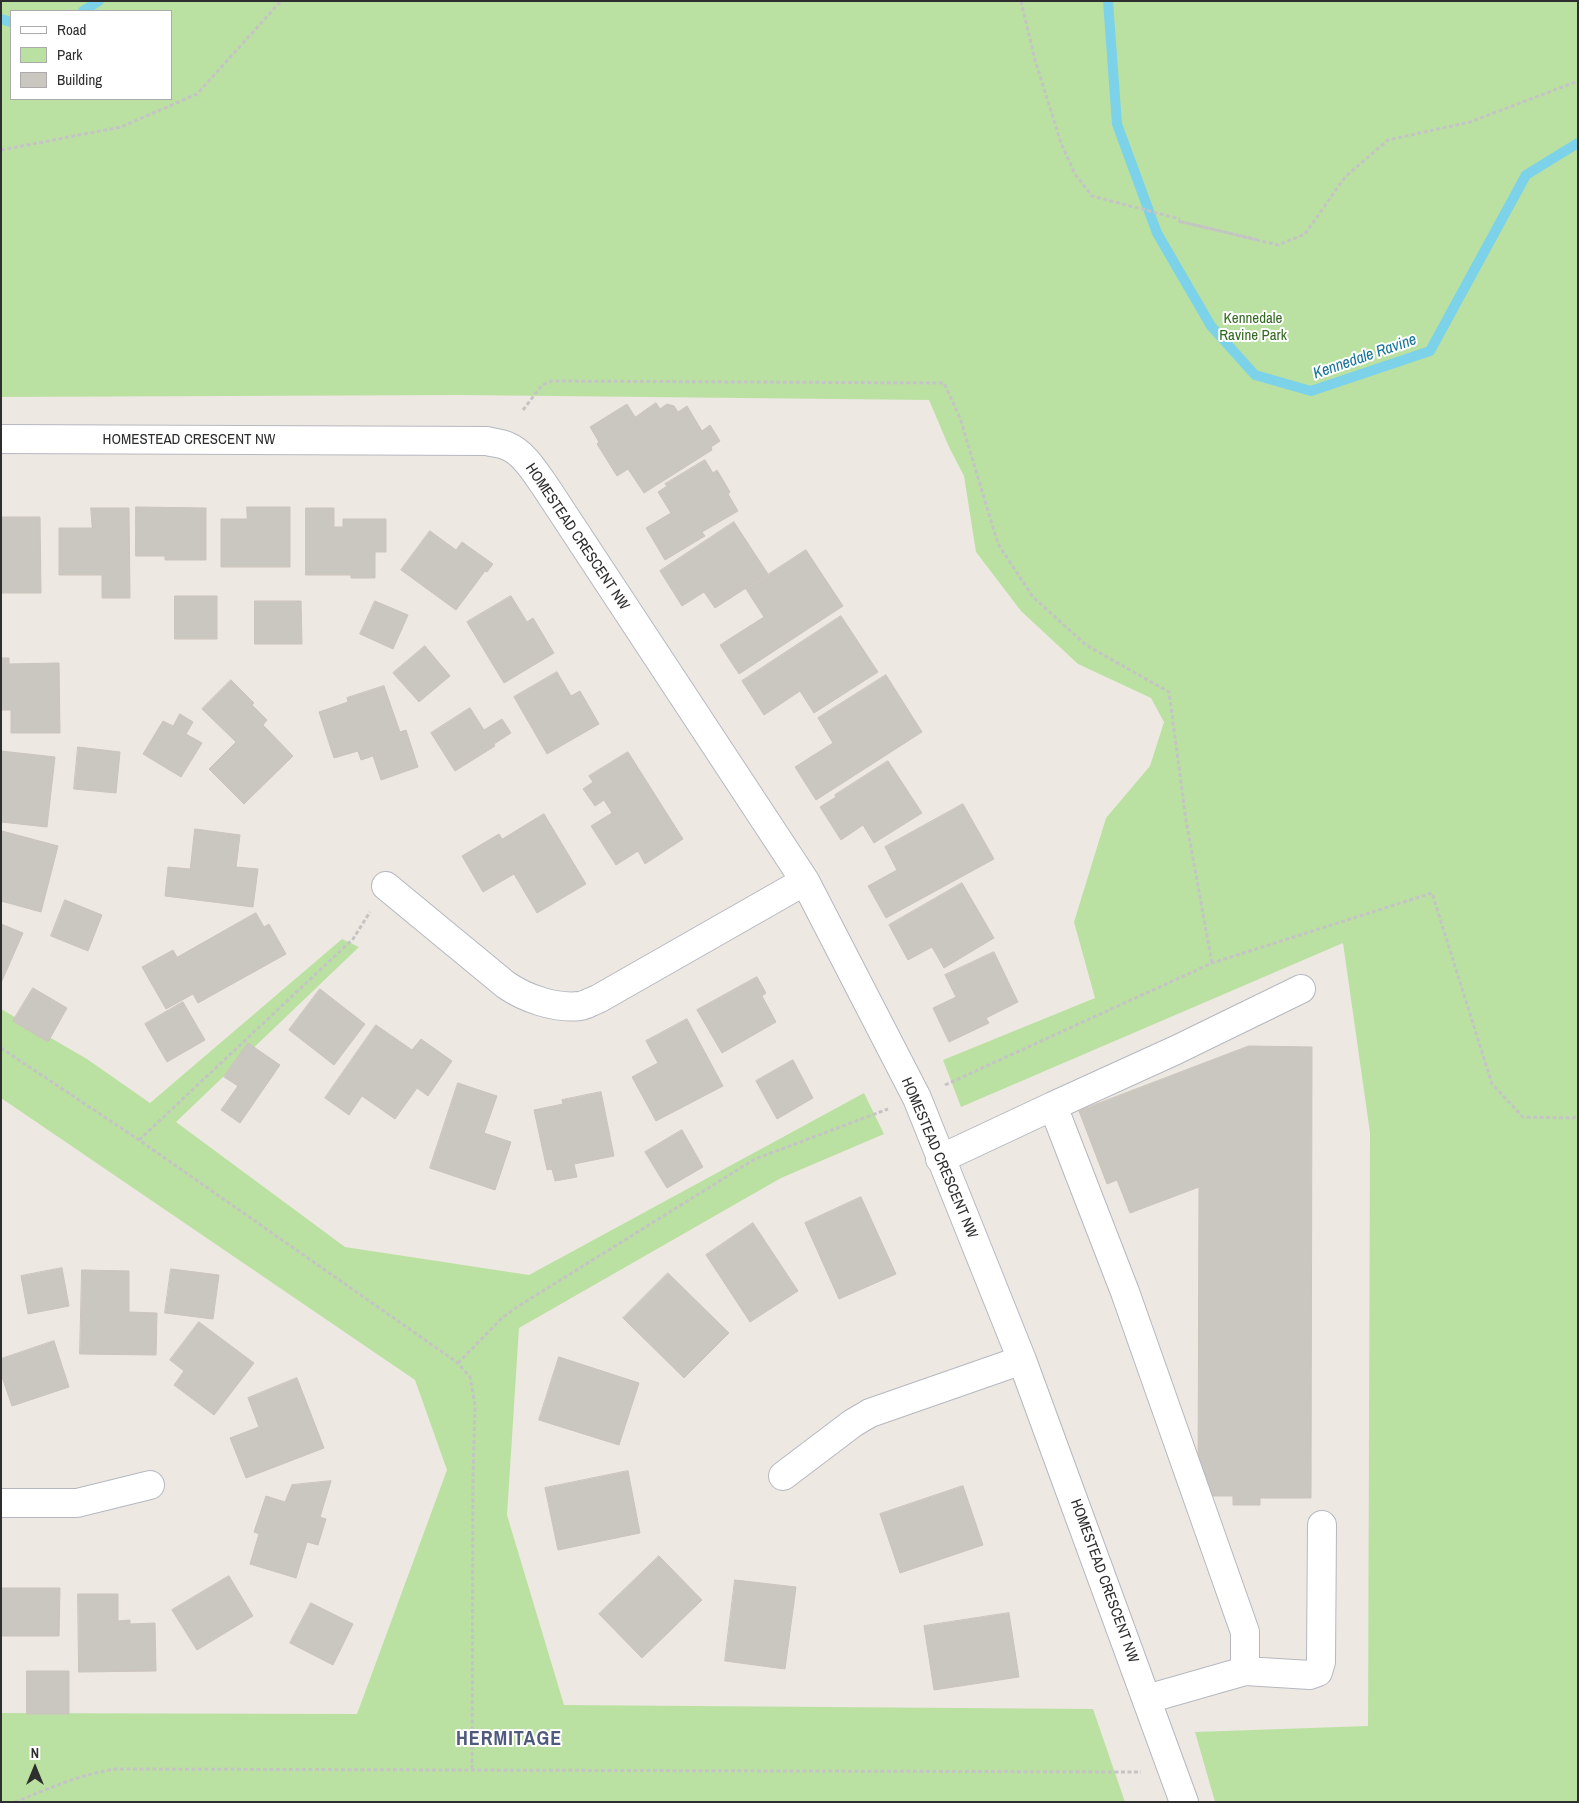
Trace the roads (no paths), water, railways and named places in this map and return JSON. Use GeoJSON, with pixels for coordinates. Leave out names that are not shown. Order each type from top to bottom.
{"type":"FeatureCollection","features":[{"type":"Feature","properties":{"kind":"street","name":"HOMESTEAD CRESCENT NW"},"geometry":{"type":"LineString","coordinates":[[1,440],[487,441],[507,446],[522,456],[546,486],[805,881],[917,1098],[1022,1360],[1184,1802]]}},
{"type":"Feature","properties":{"kind":"street"},"geometry":{"type":"LineString","coordinates":[[386,886],[506,985],[520,994],[553,1004],[580,1006],[598,999],[805,881]]}},
{"type":"Feature","properties":{"kind":"street"},"geometry":{"type":"LineString","coordinates":[[940,1159],[1301,989]]}},
{"type":"Feature","properties":{"kind":"street"},"geometry":{"type":"LineString","coordinates":[[1053,1106],[1125,1292],[1242,1622],[1245,1632],[1245,1671]]}},
{"type":"Feature","properties":{"kind":"street"},"geometry":{"type":"LineString","coordinates":[[783,1476],[853,1423],[870,1413],[1022,1360]]}},
{"type":"Feature","properties":{"kind":"street"},"geometry":{"type":"LineString","coordinates":[[1,1503],[77,1503],[150,1485]]}},
{"type":"Feature","properties":{"kind":"street"},"geometry":{"type":"LineString","coordinates":[[1147,1699],[1245,1671],[1310,1675],[1318,1672],[1321,1662],[1322,1525]]}},
{"type":"Feature","properties":{"kind":"waterway","name":"Kennedale Ravine"},"geometry":{"type":"LineString","coordinates":[[85,10],[99,1]]}},
{"type":"Feature","properties":{"kind":"waterway","name":"Kennedale Ravine"},"geometry":{"type":"LineString","coordinates":[[1108,1],[1117,124],[1157,233],[1211,326],[1255,375],[1311,391],[1430,351],[1526,175],[1578,143]]}},
{"type":"Feature","properties":{"kind":"waterway","name":"Kennedale Ravine"},"geometry":{"type":"LineString","coordinates":[[1,19],[10,22]]}},
{"type":"Feature","properties":{"kind":"district","name":"HERMITAGE"},"geometry":{"type":"Point","coordinates":[509,1740]}},
{"type":"Feature","properties":{"kind":"park label","name":"Kennedale Ravine Park"},"geometry":{"type":"Point","coordinates":[1253,328]}}]}
